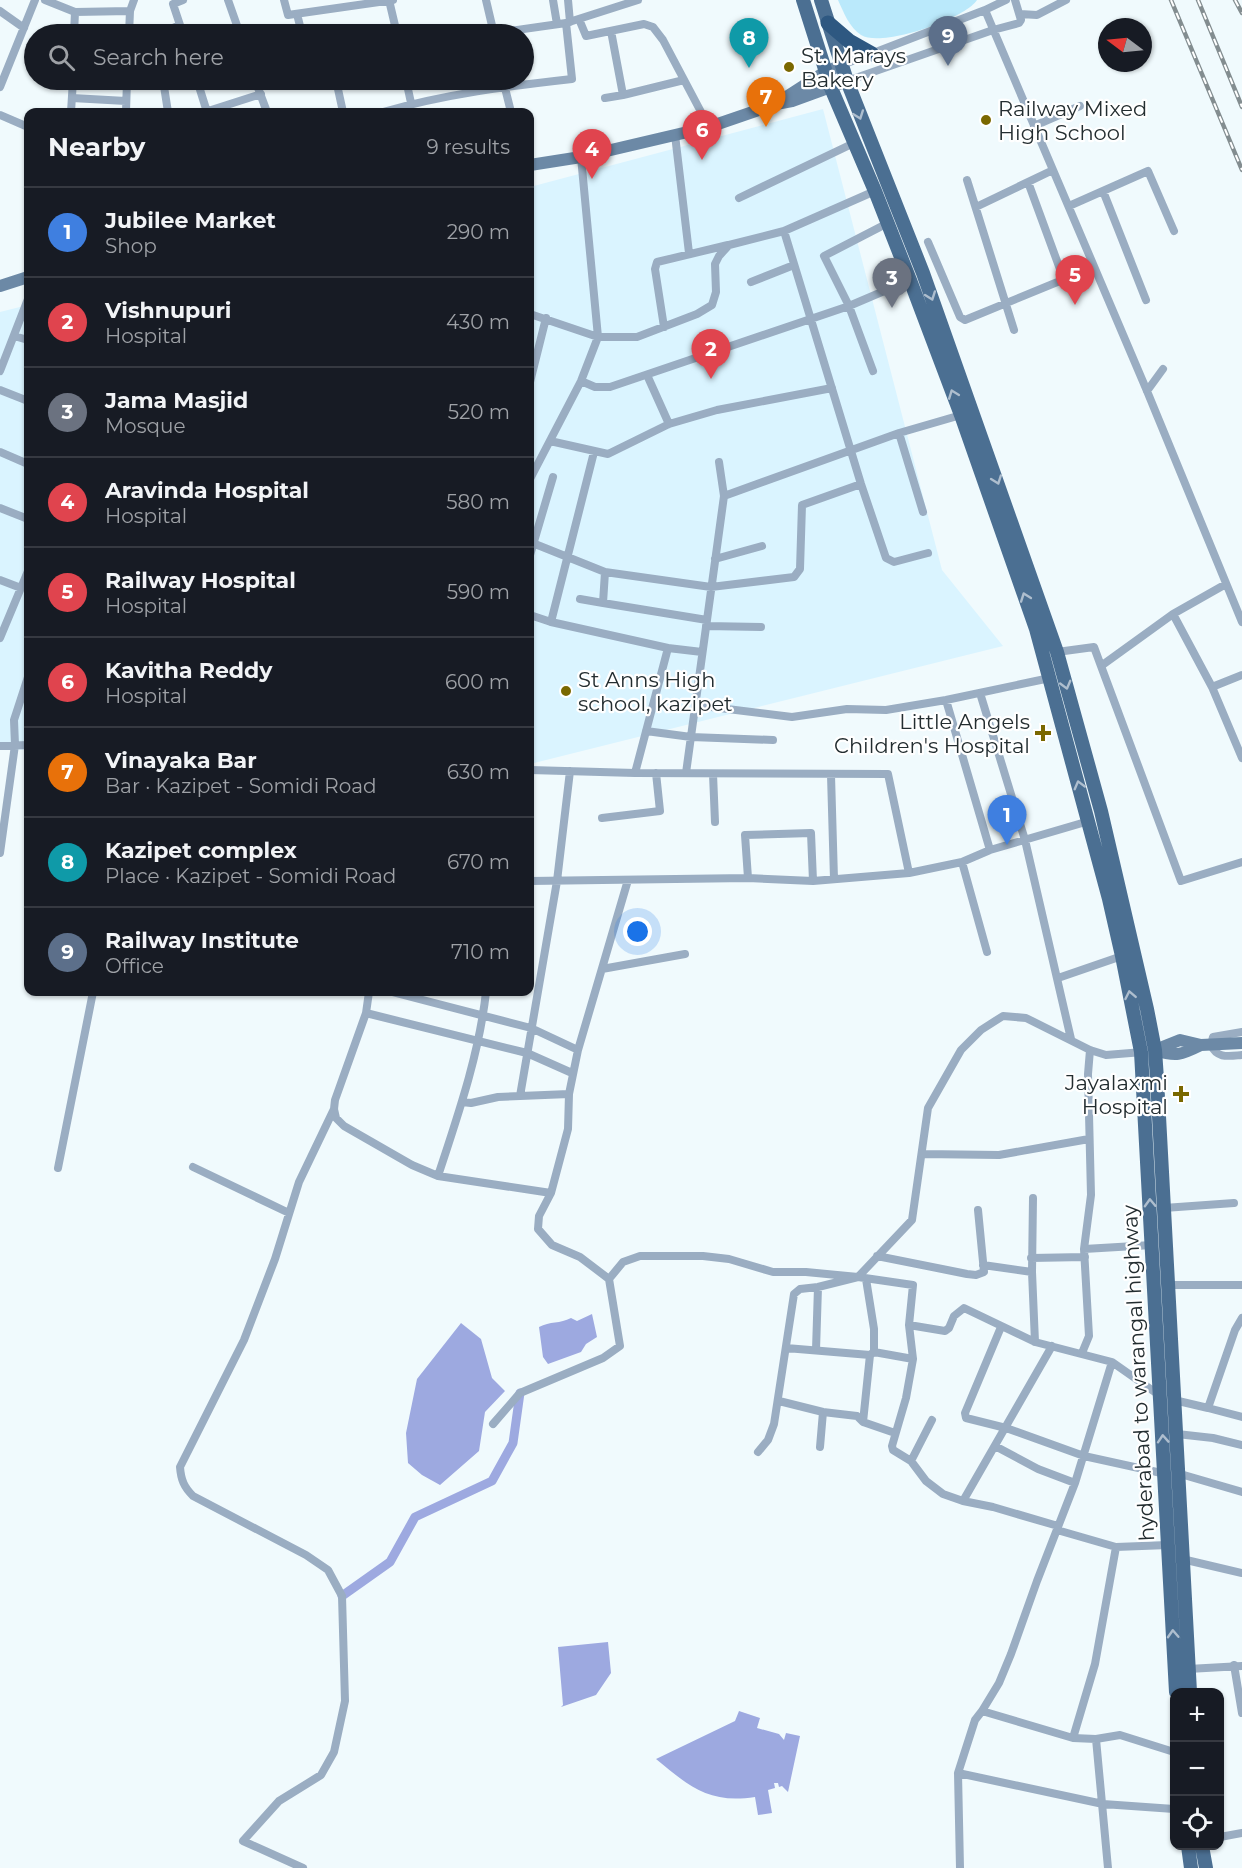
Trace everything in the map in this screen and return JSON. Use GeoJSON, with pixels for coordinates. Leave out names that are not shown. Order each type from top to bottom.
{"type":"FeatureCollection","features":[{"type":"Feature","properties":{"kind":"highway"},"geometry":{"type":"LineString","coordinates":[[828,23],[849,41],[872,54]]}},
{"type":"Feature","properties":{"kind":"main road"},"geometry":{"type":"LineString","coordinates":[[803,0],[825,72],[875,191],[961,415],[1036,629],[1089,821],[1148,1051]]}},
{"type":"Feature","properties":{"kind":"main road"},"geometry":{"type":"LineString","coordinates":[[821,0],[847,81],[923,273],[1057,652],[1101,811],[1148,1051],[1164,1208],[1177,1434],[1171,1474],[1182,1559],[1190,1688]]}},
{"type":"Feature","properties":{"kind":"main road","name":"hyderabad to warangal highway"},"geometry":{"type":"LineString","coordinates":[[1148,1051],[1152,1245],[1159,1395],[1171,1474],[1168,1545],[1176,1688]]}},
{"type":"Feature","properties":{"kind":"main road"},"geometry":{"type":"LineString","coordinates":[[1189,1850],[1191,1868]]}},
{"type":"Feature","properties":{"kind":"main road"},"geometry":{"type":"LineString","coordinates":[[1203,1850],[1206,1868]]}},
{"type":"Feature","properties":{"kind":"street"},"geometry":{"type":"LineString","coordinates":[[26,24],[36,0]]}},
{"type":"Feature","properties":{"kind":"street"},"geometry":{"type":"LineString","coordinates":[[45,0],[75,12],[130,11]]}},
{"type":"Feature","properties":{"kind":"street"},"geometry":{"type":"LineString","coordinates":[[129,24],[130,11],[134,0]]}},
{"type":"Feature","properties":{"kind":"street"},"geometry":{"type":"LineString","coordinates":[[180,24],[174,4],[183,0]]}},
{"type":"Feature","properties":{"kind":"street"},"geometry":{"type":"LineString","coordinates":[[228,0],[236,24]]}},
{"type":"Feature","properties":{"kind":"street"},"geometry":{"type":"LineString","coordinates":[[284,0],[288,15],[390,0],[395,24]]}},
{"type":"Feature","properties":{"kind":"street"},"geometry":{"type":"LineString","coordinates":[[486,0],[490,24]]}},
{"type":"Feature","properties":{"kind":"street"},"geometry":{"type":"LineString","coordinates":[[553,0],[568,22],[586,36],[644,24],[653,27],[663,40],[708,127]]}},
{"type":"Feature","properties":{"kind":"street"},"geometry":{"type":"LineString","coordinates":[[534,81],[572,79],[568,0]]}},
{"type":"Feature","properties":{"kind":"street"},"geometry":{"type":"LineString","coordinates":[[534,27],[568,22],[638,0]]}},
{"type":"Feature","properties":{"kind":"street"},"geometry":{"type":"LineString","coordinates":[[776,104],[825,72],[1006,0]]}},
{"type":"Feature","properties":{"kind":"street"},"geometry":{"type":"LineString","coordinates":[[534,164],[581,157],[708,127],[831,88],[993,30],[1019,23],[1022,20],[1015,0]]}},
{"type":"Feature","properties":{"kind":"street"},"geometry":{"type":"LineString","coordinates":[[1020,14],[1037,15],[1066,0]]}},
{"type":"Feature","properties":{"kind":"street"},"geometry":{"type":"LineString","coordinates":[[985,10],[1147,391],[1242,622]]}},
{"type":"Feature","properties":{"kind":"street"},"geometry":{"type":"LineString","coordinates":[[0,11],[24,28],[2,77],[0,87]]}},
{"type":"Feature","properties":{"kind":"street"},"geometry":{"type":"LineString","coordinates":[[74,24],[75,12]]}},
{"type":"Feature","properties":{"kind":"street"},"geometry":{"type":"LineString","coordinates":[[297,14],[300,24]]}},
{"type":"Feature","properties":{"kind":"street"},"geometry":{"type":"LineString","coordinates":[[612,31],[623,96]]}},
{"type":"Feature","properties":{"kind":"street"},"geometry":{"type":"LineString","coordinates":[[605,98],[623,96],[684,80]]}},
{"type":"Feature","properties":{"kind":"street"},"geometry":{"type":"LineString","coordinates":[[72,90],[72,108]]}},
{"type":"Feature","properties":{"kind":"street"},"geometry":{"type":"LineString","coordinates":[[126,108],[127,90]]}},
{"type":"Feature","properties":{"kind":"street"},"geometry":{"type":"LineString","coordinates":[[165,90],[167,108]]}},
{"type":"Feature","properties":{"kind":"street"},"geometry":{"type":"LineString","coordinates":[[200,90],[205,108]]}},
{"type":"Feature","properties":{"kind":"street"},"geometry":{"type":"LineString","coordinates":[[259,90],[266,108]]}},
{"type":"Feature","properties":{"kind":"street"},"geometry":{"type":"LineString","coordinates":[[338,90],[342,108]]}},
{"type":"Feature","properties":{"kind":"street"},"geometry":{"type":"LineString","coordinates":[[408,90],[412,108],[478,90]]}},
{"type":"Feature","properties":{"kind":"street"},"geometry":{"type":"LineString","coordinates":[[506,90],[510,108]]}},
{"type":"Feature","properties":{"kind":"street"},"geometry":{"type":"LineString","coordinates":[[218,108],[261,94]]}},
{"type":"Feature","properties":{"kind":"street"},"geometry":{"type":"LineString","coordinates":[[72,98],[126,101]]}},
{"type":"Feature","properties":{"kind":"street"},"geometry":{"type":"LineString","coordinates":[[1034,126],[1080,106]]}},
{"type":"Feature","properties":{"kind":"street"},"geometry":{"type":"LineString","coordinates":[[0,115],[24,125]]}},
{"type":"Feature","properties":{"kind":"street"},"geometry":{"type":"LineString","coordinates":[[675,135],[689,253]]}},
{"type":"Feature","properties":{"kind":"street"},"geometry":{"type":"LineString","coordinates":[[739,198],[854,143]]}},
{"type":"Feature","properties":{"kind":"street"},"geometry":{"type":"LineString","coordinates":[[534,471],[581,381],[598,337],[581,157]]}},
{"type":"Feature","properties":{"kind":"street"},"geometry":{"type":"LineString","coordinates":[[976,207],[1053,170]]}},
{"type":"Feature","properties":{"kind":"street"},"geometry":{"type":"LineString","coordinates":[[1068,206],[1148,171],[1174,231]]}},
{"type":"Feature","properties":{"kind":"street"},"geometry":{"type":"LineString","coordinates":[[967,180],[1014,330]]}},
{"type":"Feature","properties":{"kind":"street"},"geometry":{"type":"LineString","coordinates":[[1028,182],[1064,280]]}},
{"type":"Feature","properties":{"kind":"street"},"geometry":{"type":"LineString","coordinates":[[664,327],[656,264],[660,260],[784,231],[875,191]]}},
{"type":"Feature","properties":{"kind":"street"},"geometry":{"type":"LineString","coordinates":[[1103,191],[1146,300]]}},
{"type":"Feature","properties":{"kind":"street"},"geometry":{"type":"LineString","coordinates":[[873,371],[849,306],[824,256],[886,224]]}},
{"type":"Feature","properties":{"kind":"street"},"geometry":{"type":"LineString","coordinates":[[784,231],[885,558],[894,562],[928,554]]}},
{"type":"Feature","properties":{"kind":"street"},"geometry":{"type":"LineString","coordinates":[[928,242],[963,319],[968,320],[1094,267]]}},
{"type":"Feature","properties":{"kind":"street"},"geometry":{"type":"LineString","coordinates":[[534,315],[598,337],[637,337],[697,314],[712,305],[716,292],[716,264],[719,256],[729,245]]}},
{"type":"Feature","properties":{"kind":"street"},"geometry":{"type":"LineString","coordinates":[[751,282],[794,265]]}},
{"type":"Feature","properties":{"kind":"street"},"geometry":{"type":"LineString","coordinates":[[0,286],[24,278]]}},
{"type":"Feature","properties":{"kind":"street"},"geometry":{"type":"LineString","coordinates":[[581,381],[595,387],[609,387],[849,306],[909,280]]}},
{"type":"Feature","properties":{"kind":"street"},"geometry":{"type":"LineString","coordinates":[[0,371],[24,310]]}},
{"type":"Feature","properties":{"kind":"street"},"geometry":{"type":"LineString","coordinates":[[534,366],[546,318]]}},
{"type":"Feature","properties":{"kind":"street"},"geometry":{"type":"LineString","coordinates":[[14,336],[24,339]]}},
{"type":"Feature","properties":{"kind":"street"},"geometry":{"type":"LineString","coordinates":[[1147,391],[1163,369]]}},
{"type":"Feature","properties":{"kind":"street"},"geometry":{"type":"LineString","coordinates":[[647,375],[669,424]]}},
{"type":"Feature","properties":{"kind":"street"},"geometry":{"type":"LineString","coordinates":[[550,441],[608,454],[669,424],[717,410],[832,388]]}},
{"type":"Feature","properties":{"kind":"street"},"geometry":{"type":"LineString","coordinates":[[0,390],[24,399]]}},
{"type":"Feature","properties":{"kind":"street"},"geometry":{"type":"LineString","coordinates":[[723,496],[899,433],[961,415]]}},
{"type":"Feature","properties":{"kind":"street"},"geometry":{"type":"LineString","coordinates":[[899,433],[923,512]]}},
{"type":"Feature","properties":{"kind":"street"},"geometry":{"type":"LineString","coordinates":[[0,452],[24,462]]}},
{"type":"Feature","properties":{"kind":"street"},"geometry":{"type":"LineString","coordinates":[[551,622],[594,452]]}},
{"type":"Feature","properties":{"kind":"street"},"geometry":{"type":"LineString","coordinates":[[686,773],[723,496],[719,462]]}},
{"type":"Feature","properties":{"kind":"street"},"geometry":{"type":"LineString","coordinates":[[534,534],[553,477]]}},
{"type":"Feature","properties":{"kind":"street"},"geometry":{"type":"LineString","coordinates":[[534,544],[605,572],[711,587],[794,577],[800,568],[802,505],[861,484]]}},
{"type":"Feature","properties":{"kind":"street"},"geometry":{"type":"LineString","coordinates":[[0,508],[24,517]]}},
{"type":"Feature","properties":{"kind":"street"},"geometry":{"type":"LineString","coordinates":[[715,559],[762,546]]}},
{"type":"Feature","properties":{"kind":"street"},"geometry":{"type":"LineString","coordinates":[[603,603],[605,572]]}},
{"type":"Feature","properties":{"kind":"street"},"geometry":{"type":"LineString","coordinates":[[0,580],[21,588]]}},
{"type":"Feature","properties":{"kind":"street"},"geometry":{"type":"LineString","coordinates":[[0,638],[24,581]]}},
{"type":"Feature","properties":{"kind":"street"},"geometry":{"type":"LineString","coordinates":[[1101,666],[1173,614],[1226,584]]}},
{"type":"Feature","properties":{"kind":"street"},"geometry":{"type":"LineString","coordinates":[[580,599],[706,623],[761,627]]}},
{"type":"Feature","properties":{"kind":"street"},"geometry":{"type":"LineString","coordinates":[[1173,614],[1212,687],[1242,758]]}},
{"type":"Feature","properties":{"kind":"street"},"geometry":{"type":"LineString","coordinates":[[534,616],[668,648],[702,652]]}},
{"type":"Feature","properties":{"kind":"street"},"geometry":{"type":"LineString","coordinates":[[635,773],[668,648]]}},
{"type":"Feature","properties":{"kind":"street"},"geometry":{"type":"LineString","coordinates":[[1057,652],[1094,648],[1181,881],[1242,862]]}},
{"type":"Feature","properties":{"kind":"street"},"geometry":{"type":"LineString","coordinates":[[1212,687],[1242,675]]}},
{"type":"Feature","properties":{"kind":"street"},"geometry":{"type":"LineString","coordinates":[[695,705],[792,717],[847,709],[886,710],[1050,678]]}},
{"type":"Feature","properties":{"kind":"street"},"geometry":{"type":"LineString","coordinates":[[0,853],[15,745],[14,720],[24,689]]}},
{"type":"Feature","properties":{"kind":"street"},"geometry":{"type":"LineString","coordinates":[[980,693],[1025,840],[1071,1039]]}},
{"type":"Feature","properties":{"kind":"street"},"geometry":{"type":"LineString","coordinates":[[946,700],[990,850]]}},
{"type":"Feature","properties":{"kind":"street"},"geometry":{"type":"LineString","coordinates":[[646,731],[692,737],[773,740]]}},
{"type":"Feature","properties":{"kind":"street"},"geometry":{"type":"LineString","coordinates":[[0,746],[24,745]]}},
{"type":"Feature","properties":{"kind":"street"},"geometry":{"type":"LineString","coordinates":[[534,770],[713,774],[888,774],[909,873]]}},
{"type":"Feature","properties":{"kind":"street"},"geometry":{"type":"LineString","coordinates":[[520,1096],[556,881],[570,771]]}},
{"type":"Feature","properties":{"kind":"street"},"geometry":{"type":"LineString","coordinates":[[602,818],[660,811],[656,773]]}},
{"type":"Feature","properties":{"kind":"street"},"geometry":{"type":"LineString","coordinates":[[713,774],[715,822]]}},
{"type":"Feature","properties":{"kind":"street"},"geometry":{"type":"LineString","coordinates":[[831,775],[834,879]]}},
{"type":"Feature","properties":{"kind":"street"},"geometry":{"type":"LineString","coordinates":[[534,881],[748,878],[813,881],[909,873],[962,862],[990,850],[1089,821]]}},
{"type":"Feature","properties":{"kind":"street"},"geometry":{"type":"LineString","coordinates":[[748,878],[745,835],[811,833],[813,881]]}},
{"type":"Feature","properties":{"kind":"street"},"geometry":{"type":"LineString","coordinates":[[962,862],[987,952]]}},
{"type":"Feature","properties":{"kind":"street"},"geometry":{"type":"LineString","coordinates":[[493,1424],[520,1394],[603,1358],[620,1346],[609,1279],[580,1257],[552,1245],[538,1229],[539,1216],[550,1193],[568,1130],[572,1073],[628,880]]}},
{"type":"Feature","properties":{"kind":"street"},"geometry":{"type":"LineString","coordinates":[[602,969],[686,954]]}},
{"type":"Feature","properties":{"kind":"street"},"geometry":{"type":"LineString","coordinates":[[1058,978],[1122,956]]}},
{"type":"Feature","properties":{"kind":"street"},"geometry":{"type":"LineString","coordinates":[[58,1168],[92,996]]}},
{"type":"Feature","properties":{"kind":"street"},"geometry":{"type":"LineString","coordinates":[[368,996],[366,1012],[335,1100],[336,1118],[353,1131],[412,1166],[438,1176],[550,1193]]}},
{"type":"Feature","properties":{"kind":"street"},"geometry":{"type":"LineString","coordinates":[[408,996],[531,1028],[578,1050]]}},
{"type":"Feature","properties":{"kind":"street"},"geometry":{"type":"LineString","coordinates":[[438,1176],[479,1041],[485,996]]}},
{"type":"Feature","properties":{"kind":"street"},"geometry":{"type":"LineString","coordinates":[[366,1012],[527,1053],[572,1073]]}},
{"type":"Feature","properties":{"kind":"street"},"geometry":{"type":"LineString","coordinates":[[758,1452],[768,1440],[779,1401],[795,1294],[800,1289],[862,1278],[877,1256],[912,1220],[928,1108],[961,1050],[981,1029],[1003,1016],[1026,1018],[1090,1050],[1106,1055],[1148,1051],[1180,1040],[1210,1045],[1242,1043]]}},
{"type":"Feature","properties":{"kind":"street"},"geometry":{"type":"LineString","coordinates":[[1242,1032],[1213,1037],[1210,1045],[1213,1051],[1220,1056],[1242,1055]]}},
{"type":"Feature","properties":{"kind":"street"},"geometry":{"type":"LineString","coordinates":[[1082,1353],[1089,1336],[1084,1253],[1091,1195],[1088,1074],[1090,1050]]}},
{"type":"Feature","properties":{"kind":"street"},"geometry":{"type":"LineString","coordinates":[[462,1102],[471,1103],[498,1097],[569,1094]]}},
{"type":"Feature","properties":{"kind":"street"},"geometry":{"type":"LineString","coordinates":[[303,1868],[243,1841],[279,1801],[321,1775],[334,1752],[345,1701],[342,1596],[328,1570],[306,1555],[193,1496],[185,1489],[180,1467],[244,1340],[275,1259],[299,1182],[334,1109]]}},
{"type":"Feature","properties":{"kind":"street"},"geometry":{"type":"LineString","coordinates":[[922,1154],[999,1155],[1089,1139]]}},
{"type":"Feature","properties":{"kind":"street"},"geometry":{"type":"LineString","coordinates":[[193,1167],[289,1214]]}},
{"type":"Feature","properties":{"kind":"street"},"geometry":{"type":"LineString","coordinates":[[1033,1198],[1031,1258],[1035,1342]]}},
{"type":"Feature","properties":{"kind":"street"},"geometry":{"type":"LineString","coordinates":[[1164,1208],[1234,1203]]}},
{"type":"Feature","properties":{"kind":"street"},"geometry":{"type":"LineString","coordinates":[[877,1256],[971,1274],[984,1272],[978,1210]]}},
{"type":"Feature","properties":{"kind":"street"},"geometry":{"type":"LineString","coordinates":[[1031,1258],[1152,1245]]}},
{"type":"Feature","properties":{"kind":"street"},"geometry":{"type":"LineString","coordinates":[[609,1279],[623,1262],[640,1256],[704,1256],[729,1259],[773,1272],[806,1272],[913,1285],[909,1325],[913,1359],[893,1450],[910,1461],[926,1481],[943,1494],[963,1501],[993,1507],[1116,1547],[1168,1545]]}},
{"type":"Feature","properties":{"kind":"street"},"geometry":{"type":"LineString","coordinates":[[982,1265],[1032,1272]]}},
{"type":"Feature","properties":{"kind":"street"},"geometry":{"type":"LineString","coordinates":[[862,1278],[874,1329],[863,1422]]}},
{"type":"Feature","properties":{"kind":"street"},"geometry":{"type":"LineString","coordinates":[[1168,1285],[1242,1285]]}},
{"type":"Feature","properties":{"kind":"street"},"geometry":{"type":"LineString","coordinates":[[816,1350],[818,1287]]}},
{"type":"Feature","properties":{"kind":"street"},"geometry":{"type":"LineString","coordinates":[[909,1325],[945,1331],[949,1328],[954,1316],[964,1308],[1035,1342],[1112,1362],[1159,1395]]}},
{"type":"Feature","properties":{"kind":"street"},"geometry":{"type":"LineString","coordinates":[[1208,1408],[1235,1330],[1242,1318]]}},
{"type":"Feature","properties":{"kind":"street"},"geometry":{"type":"LineString","coordinates":[[1001,1327],[965,1413],[969,1420],[1006,1428],[1084,1456],[1242,1492]]}},
{"type":"Feature","properties":{"kind":"street"},"geometry":{"type":"LineString","coordinates":[[963,1501],[1052,1346]]}},
{"type":"Feature","properties":{"kind":"street"},"geometry":{"type":"LineString","coordinates":[[786,1348],[913,1359]]}},
{"type":"Feature","properties":{"kind":"street"},"geometry":{"type":"LineString","coordinates":[[960,1868],[958,1773],[975,1720],[999,1683],[1011,1654],[1036,1581],[1075,1483],[1112,1362]]}},
{"type":"Feature","properties":{"kind":"street"},"geometry":{"type":"LineString","coordinates":[[1174,1400],[1242,1417]]}},
{"type":"Feature","properties":{"kind":"street"},"geometry":{"type":"LineString","coordinates":[[779,1401],[824,1412],[857,1416],[863,1422],[896,1433]]}},
{"type":"Feature","properties":{"kind":"street"},"geometry":{"type":"LineString","coordinates":[[820,1447],[824,1412]]}},
{"type":"Feature","properties":{"kind":"street"},"geometry":{"type":"LineString","coordinates":[[910,1461],[932,1420]]}},
{"type":"Feature","properties":{"kind":"street"},"geometry":{"type":"LineString","coordinates":[[1177,1434],[1213,1438],[1242,1445]]}},
{"type":"Feature","properties":{"kind":"street"},"geometry":{"type":"LineString","coordinates":[[994,1446],[1075,1483]]}},
{"type":"Feature","properties":{"kind":"street"},"geometry":{"type":"LineString","coordinates":[[1073,1738],[1095,1664],[1116,1547]]}},
{"type":"Feature","properties":{"kind":"street"},"geometry":{"type":"LineString","coordinates":[[1182,1559],[1242,1573]]}},
{"type":"Feature","properties":{"kind":"street"},"geometry":{"type":"LineString","coordinates":[[1188,1669],[1238,1665],[1242,1713]]}},
{"type":"Feature","properties":{"kind":"street"},"geometry":{"type":"LineString","coordinates":[[982,1711],[1073,1738],[1096,1739],[1120,1735],[1170,1751]]}},
{"type":"Feature","properties":{"kind":"street"},"geometry":{"type":"LineString","coordinates":[[1096,1739],[1108,1868]]}},
{"type":"Feature","properties":{"kind":"street"},"geometry":{"type":"LineString","coordinates":[[958,1773],[1103,1804],[1170,1809]]}},
{"type":"Feature","properties":{"kind":"street"},"geometry":{"type":"LineString","coordinates":[[1224,1836],[1242,1833]]}},
{"type":"Feature","properties":{"kind":"shaded area"},"geometry":{"type":"Polygon","coordinates":[[[838,0],[977,0],[957,15],[922,30],[886,38],[872,38],[861,35],[853,28],[838,0]]]}},
{"type":"Feature","properties":{"kind":"shaded area"},"geometry":{"type":"Polygon","coordinates":[[[823,109],[942,570],[1003,646],[534,763],[534,186],[823,109]]]}},
{"type":"Feature","properties":{"kind":"shaded area"},"geometry":{"type":"Polygon","coordinates":[[[24,306],[24,750],[0,749],[0,312],[24,306]]]}},
{"type":"Feature","properties":{"kind":"water"},"geometry":{"type":"Polygon","coordinates":[[[592,1314],[597,1337],[586,1344],[581,1352],[548,1364],[543,1357],[539,1327],[571,1318],[577,1321],[592,1314]]]}},
{"type":"Feature","properties":{"kind":"water"},"geometry":{"type":"Polygon","coordinates":[[[461,1323],[481,1339],[492,1378],[505,1391],[485,1412],[479,1451],[440,1485],[422,1475],[408,1463],[406,1433],[417,1379],[461,1323]]]}},
{"type":"Feature","properties":{"kind":"water"},"geometry":{"type":"Polygon","coordinates":[[[608,1642],[611,1673],[596,1695],[561,1707],[563,1705],[558,1647],[608,1642]]]}},
{"type":"Feature","properties":{"kind":"water"},"geometry":{"type":"Polygon","coordinates":[[[739,1711],[760,1718],[757,1728],[779,1734],[784,1740],[786,1733],[800,1736],[788,1792],[782,1786],[779,1787],[778,1783],[774,1783],[775,1788],[768,1790],[772,1813],[758,1815],[755,1797],[724,1798],[700,1791],[656,1759],[735,1721],[739,1711]]]}},
{"type":"Feature","properties":{"kind":"waterway"},"geometry":{"type":"LineString","coordinates":[[342,1596],[390,1562],[415,1517],[492,1481],[513,1443],[520,1393]]}},
{"type":"Feature","properties":{"kind":"railway"},"geometry":{"type":"LineString","coordinates":[[1171,0],[1242,170]]}},
{"type":"Feature","properties":{"kind":"railway"},"geometry":{"type":"LineString","coordinates":[[1198,0],[1242,107]]}},
{"type":"Feature","properties":{"kind":"railway"},"geometry":{"type":"LineString","coordinates":[[1235,0],[1242,13]]}},
{"type":"Feature","properties":{"kind":"place","name":"Railway Institute"},"geometry":{"type":"Point","coordinates":[948,66]}},
{"type":"Feature","properties":{"kind":"place","name":"St. Marays Bakery"},"geometry":{"type":"Point","coordinates":[789,67]}},
{"type":"Feature","properties":{"kind":"place","name":"Kazipet complex"},"geometry":{"type":"Point","coordinates":[749,68]}},
{"type":"Feature","properties":{"kind":"place","name":"Railway Mixed High School"},"geometry":{"type":"Point","coordinates":[986,120]}},
{"type":"Feature","properties":{"kind":"place","name":"Vinayaka Bar"},"geometry":{"type":"Point","coordinates":[766,127]}},
{"type":"Feature","properties":{"kind":"place","name":"Kavitha Reddy"},"geometry":{"type":"Point","coordinates":[702,160]}},
{"type":"Feature","properties":{"kind":"place","name":"Aravinda Hospital"},"geometry":{"type":"Point","coordinates":[592,179]}},
{"type":"Feature","properties":{"kind":"place","name":"Railway Hospital"},"geometry":{"type":"Point","coordinates":[1075,305]}},
{"type":"Feature","properties":{"kind":"place","name":"Jama Masjid"},"geometry":{"type":"Point","coordinates":[892,308]}},
{"type":"Feature","properties":{"kind":"place","name":"Vishnupuri"},"geometry":{"type":"Point","coordinates":[711,379]}},
{"type":"Feature","properties":{"kind":"place","name":"St Anns High school, kazipet"},"geometry":{"type":"Point","coordinates":[566,691]}},
{"type":"Feature","properties":{"kind":"place","name":"Little Angels Children's Hospital"},"geometry":{"type":"Point","coordinates":[1043,733]}},
{"type":"Feature","properties":{"kind":"place","name":"Jubilee Market"},"geometry":{"type":"Point","coordinates":[1007,845]}},
{"type":"Feature","properties":{"kind":"place","name":"Jayalaxmi Hospital"},"geometry":{"type":"Point","coordinates":[1181,1094]}}]}
